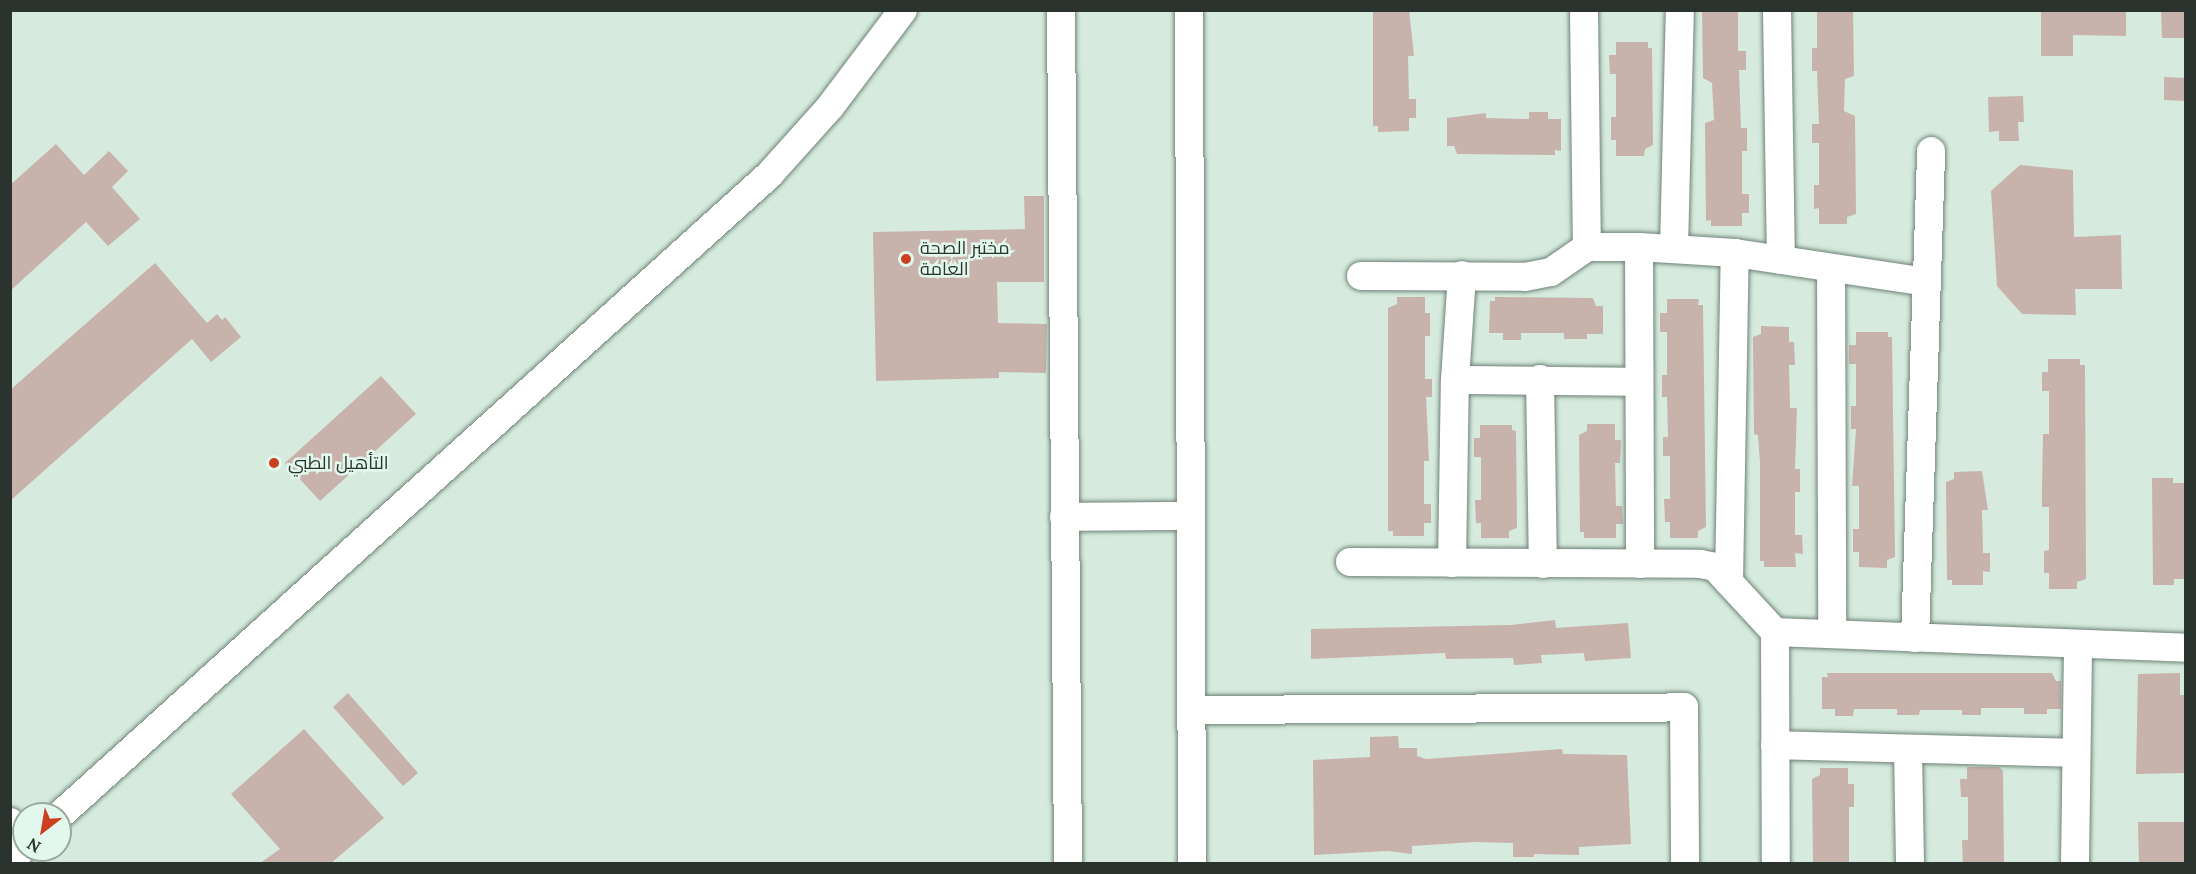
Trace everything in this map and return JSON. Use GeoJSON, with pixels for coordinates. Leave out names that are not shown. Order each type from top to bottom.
{"type":"FeatureCollection","features":[{"type":"Feature","properties":{"kind":"street"},"geometry":{"type":"LineString","coordinates":[[72,804],[769,175],[830,107],[903,10]]}},
{"type":"Feature","properties":{"kind":"street"},"geometry":{"type":"LineString","coordinates":[[1060,10],[1068,864]]}},
{"type":"Feature","properties":{"kind":"street"},"geometry":{"type":"LineString","coordinates":[[1189,10],[1192,864]]}},
{"type":"Feature","properties":{"kind":"street"},"geometry":{"type":"LineString","coordinates":[[1584,10],[1587,247]]}},
{"type":"Feature","properties":{"kind":"street"},"geometry":{"type":"LineString","coordinates":[[1674,249],[1680,10]]}},
{"type":"Feature","properties":{"kind":"street"},"geometry":{"type":"LineString","coordinates":[[1777,10],[1781,260]]}},
{"type":"Feature","properties":{"kind":"street"},"geometry":{"type":"LineString","coordinates":[[1915,638],[1931,151]]}},
{"type":"Feature","properties":{"kind":"street"},"geometry":{"type":"LineString","coordinates":[[1361,276],[1525,277],[1551,272],[1587,247],[1639,247],[1735,253],[1927,282]]}},
{"type":"Feature","properties":{"kind":"street"},"geometry":{"type":"LineString","coordinates":[[1639,247],[1640,564]]}},
{"type":"Feature","properties":{"kind":"street"},"geometry":{"type":"LineString","coordinates":[[1729,582],[1735,253]]}},
{"type":"Feature","properties":{"kind":"street"},"geometry":{"type":"LineString","coordinates":[[1831,268],[1832,634]]}},
{"type":"Feature","properties":{"kind":"street"},"geometry":{"type":"LineString","coordinates":[[1452,563],[1455,380],[1461,275]]}},
{"type":"Feature","properties":{"kind":"street"},"geometry":{"type":"LineString","coordinates":[[1455,380],[1639,382]]}},
{"type":"Feature","properties":{"kind":"street"},"geometry":{"type":"LineString","coordinates":[[1540,380],[1543,564]]}},
{"type":"Feature","properties":{"kind":"street"},"geometry":{"type":"LineString","coordinates":[[1064,517],[1190,516]]}},
{"type":"Feature","properties":{"kind":"street"},"geometry":{"type":"LineString","coordinates":[[1350,562],[1700,564],[1715,567],[1775,632],[1776,864]]}},
{"type":"Feature","properties":{"kind":"street"},"geometry":{"type":"LineString","coordinates":[[1775,632],[2186,648]]}},
{"type":"Feature","properties":{"kind":"street"},"geometry":{"type":"LineString","coordinates":[[2075,864],[2078,645]]}},
{"type":"Feature","properties":{"kind":"street"},"geometry":{"type":"LineString","coordinates":[[1191,710],[1684,707],[1685,864]]}},
{"type":"Feature","properties":{"kind":"street"},"geometry":{"type":"LineString","coordinates":[[1775,745],[2076,753]]}},
{"type":"Feature","properties":{"kind":"street"},"geometry":{"type":"LineString","coordinates":[[1908,749],[1910,864]]}},
{"type":"Feature","properties":{"kind":"building"},"geometry":{"type":"Polygon","coordinates":[[[1373,10],[1409,10],[1414,56],[1408,56],[1409,99],[1416,99],[1416,118],[1409,118],[1409,131],[1378,132],[1378,126],[1373,126],[1373,10]]]}},
{"type":"Feature","properties":{"kind":"building"},"geometry":{"type":"Polygon","coordinates":[[[1702,10],[1738,10],[1738,51],[1746,51],[1746,70],[1739,70],[1741,128],[1747,128],[1747,151],[1742,151],[1742,194],[1749,194],[1749,213],[1742,213],[1742,226],[1711,226],[1711,220],[1706,221],[1705,123],[1714,120],[1712,83],[1703,78],[1702,10]]]}},
{"type":"Feature","properties":{"kind":"building"},"geometry":{"type":"Polygon","coordinates":[[[1817,10],[1853,10],[1854,76],[1845,79],[1844,111],[1855,116],[1856,214],[1847,217],[1847,224],[1819,224],[1819,208],[1814,209],[1814,185],[1819,185],[1819,143],[1812,143],[1812,124],[1819,124],[1817,71],[1812,71],[1812,48],[1817,48],[1817,10]]]}},
{"type":"Feature","properties":{"kind":"building"},"geometry":{"type":"Polygon","coordinates":[[[2041,10],[2126,10],[2126,36],[2073,35],[2073,56],[2041,56],[2041,10]]]}},
{"type":"Feature","properties":{"kind":"building"},"geometry":{"type":"Polygon","coordinates":[[[2161,10],[2186,10],[2186,38],[2162,38],[2161,10]]]}},
{"type":"Feature","properties":{"kind":"building"},"geometry":{"type":"Polygon","coordinates":[[[1616,42],[1648,42],[1648,48],[1652,48],[1653,145],[1645,149],[1644,156],[1616,156],[1616,140],[1611,140],[1611,117],[1616,117],[1616,74],[1610,74],[1609,55],[1616,55],[1616,42]]]}},
{"type":"Feature","properties":{"kind":"building"},"geometry":{"type":"Polygon","coordinates":[[[2164,77],[2186,78],[2186,101],[2164,100],[2164,77]]]}},
{"type":"Feature","properties":{"kind":"building"},"geometry":{"type":"Polygon","coordinates":[[[2023,96],[2024,122],[2018,122],[2019,141],[1999,141],[1999,131],[1989,132],[1988,97],[2023,96]]]}},
{"type":"Feature","properties":{"kind":"building"},"geometry":{"type":"Polygon","coordinates":[[[1529,112],[1548,112],[1548,119],[1561,119],[1561,151],[1555,150],[1555,155],[1457,154],[1454,146],[1447,146],[1447,118],[1486,113],[1486,118],[1529,119],[1529,112]]]}},
{"type":"Feature","properties":{"kind":"building"},"geometry":{"type":"Polygon","coordinates":[[[56,144],[84,175],[109,151],[128,171],[112,187],[140,219],[108,246],[86,222],[10,291],[10,185],[56,144]]]}},
{"type":"Feature","properties":{"kind":"building"},"geometry":{"type":"Polygon","coordinates":[[[2020,165],[2073,170],[2074,237],[2121,235],[2122,289],[2075,289],[2076,315],[2022,314],[1997,286],[1991,191],[2020,165]]]}},
{"type":"Feature","properties":{"kind":"building"},"geometry":{"type":"Polygon","coordinates":[[[1024,196],[1044,196],[1044,282],[997,282],[998,323],[1047,324],[1046,373],[999,372],[999,378],[876,381],[873,232],[1025,229],[1024,196]]]}},
{"type":"Feature","properties":{"kind":"building"},"geometry":{"type":"Polygon","coordinates":[[[155,263],[207,323],[217,314],[222,320],[225,317],[241,337],[211,362],[192,339],[10,501],[10,390],[155,263]]]}},
{"type":"Feature","properties":{"kind":"building"},"geometry":{"type":"Polygon","coordinates":[[[1397,297],[1425,297],[1425,313],[1430,313],[1430,336],[1425,336],[1425,379],[1432,379],[1432,397],[1426,397],[1429,461],[1424,461],[1424,504],[1431,504],[1431,523],[1424,523],[1424,536],[1393,536],[1393,531],[1388,531],[1388,308],[1397,304],[1397,297]]]}},
{"type":"Feature","properties":{"kind":"building"},"geometry":{"type":"Polygon","coordinates":[[[1495,297],[1593,298],[1596,306],[1603,306],[1603,334],[1587,334],[1587,339],[1564,339],[1564,333],[1521,333],[1521,340],[1503,340],[1503,333],[1489,333],[1490,301],[1495,301],[1495,297]]]}},
{"type":"Feature","properties":{"kind":"building"},"geometry":{"type":"Polygon","coordinates":[[[1667,299],[1699,299],[1698,305],[1703,305],[1706,527],[1698,531],[1698,538],[1670,538],[1670,522],[1665,522],[1664,499],[1670,499],[1670,456],[1663,456],[1663,437],[1668,437],[1667,397],[1662,397],[1662,375],[1667,375],[1667,332],[1660,332],[1660,313],[1667,313],[1667,299]]]}},
{"type":"Feature","properties":{"kind":"building"},"geometry":{"type":"Polygon","coordinates":[[[1761,326],[1789,327],[1789,342],[1794,342],[1795,365],[1789,365],[1790,408],[1797,408],[1795,469],[1800,469],[1800,492],[1795,492],[1795,535],[1802,535],[1803,554],[1795,553],[1796,567],[1764,567],[1764,561],[1760,561],[1760,463],[1758,435],[1754,434],[1753,337],[1761,334],[1761,326]]]}},
{"type":"Feature","properties":{"kind":"building"},"geometry":{"type":"Polygon","coordinates":[[[1856,332],[1888,332],[1888,337],[1892,337],[1895,557],[1887,560],[1887,568],[1859,567],[1859,552],[1853,552],[1853,529],[1859,529],[1859,486],[1852,486],[1856,429],[1851,429],[1851,406],[1856,406],[1856,364],[1849,364],[1849,345],[1856,345],[1856,332]]]}},
{"type":"Feature","properties":{"kind":"building"},"geometry":{"type":"Polygon","coordinates":[[[2048,359],[2080,359],[2080,365],[2085,365],[2086,579],[2077,582],[2077,589],[2049,589],[2049,573],[2044,573],[2044,551],[2049,550],[2049,507],[2042,507],[2043,434],[2049,434],[2049,391],[2042,391],[2042,372],[2048,372],[2048,359]]]}},
{"type":"Feature","properties":{"kind":"building"},"geometry":{"type":"Polygon","coordinates":[[[381,376],[416,414],[320,501],[285,463],[381,376]]]}},
{"type":"Feature","properties":{"kind":"building"},"geometry":{"type":"Polygon","coordinates":[[[1587,424],[1615,424],[1615,440],[1621,440],[1620,463],[1615,463],[1616,506],[1622,506],[1623,524],[1616,524],[1616,538],[1584,538],[1584,532],[1580,532],[1579,435],[1587,431],[1587,424]]]}},
{"type":"Feature","properties":{"kind":"building"},"geometry":{"type":"Polygon","coordinates":[[[1480,425],[1512,425],[1512,430],[1516,431],[1517,528],[1509,531],[1509,538],[1481,538],[1481,523],[1476,523],[1475,500],[1481,500],[1481,457],[1474,457],[1474,438],[1480,438],[1480,425]]]}},
{"type":"Feature","properties":{"kind":"building"},"geometry":{"type":"Polygon","coordinates":[[[1982,471],[1988,510],[1982,510],[1983,553],[1990,553],[1990,572],[1983,571],[1983,585],[1952,585],[1952,580],[1947,580],[1946,482],[1954,479],[1954,472],[1982,471]]]}},
{"type":"Feature","properties":{"kind":"building"},"geometry":{"type":"Polygon","coordinates":[[[2152,478],[2173,478],[2173,483],[2186,483],[2186,579],[2174,579],[2174,585],[2153,585],[2152,478]]]}},
{"type":"Feature","properties":{"kind":"building"},"geometry":{"type":"Polygon","coordinates":[[[1555,620],[1556,628],[1628,623],[1631,658],[1585,661],[1584,653],[1541,655],[1542,663],[1514,665],[1513,658],[1446,659],[1445,653],[1311,659],[1311,629],[1511,625],[1555,620]]]}},
{"type":"Feature","properties":{"kind":"building"},"geometry":{"type":"Polygon","coordinates":[[[1827,673],[2052,673],[2056,681],[2061,681],[2061,709],[2047,709],[2047,714],[2024,714],[2024,708],[1981,708],[1981,715],[1962,715],[1962,710],[1920,710],[1919,715],[1897,715],[1897,709],[1854,709],[1853,716],[1835,716],[1835,709],[1822,709],[1822,677],[1828,677],[1827,673]]]}},
{"type":"Feature","properties":{"kind":"building"},"geometry":{"type":"Polygon","coordinates":[[[2180,673],[2180,695],[2186,695],[2186,773],[2136,774],[2138,674],[2180,673]]]}},
{"type":"Feature","properties":{"kind":"building"},"geometry":{"type":"Polygon","coordinates":[[[348,693],[418,773],[403,786],[333,707],[348,693]]]}},
{"type":"Feature","properties":{"kind":"building"},"geometry":{"type":"Polygon","coordinates":[[[304,729],[384,818],[330,864],[259,864],[280,849],[231,794],[304,729]]]}},
{"type":"Feature","properties":{"kind":"building"},"geometry":{"type":"Polygon","coordinates":[[[1398,736],[1399,748],[1417,748],[1417,756],[1426,759],[1562,749],[1563,754],[1627,755],[1631,844],[1579,847],[1579,855],[1534,854],[1534,857],[1513,857],[1513,843],[1475,842],[1412,846],[1412,854],[1388,851],[1314,855],[1313,760],[1370,757],[1370,737],[1398,736]]]}},
{"type":"Feature","properties":{"kind":"building"},"geometry":{"type":"Polygon","coordinates":[[[1967,767],[1999,767],[2003,771],[2004,864],[1963,864],[1962,840],[1968,840],[1968,797],[1961,797],[1960,779],[1967,779],[1967,767]]]}},
{"type":"Feature","properties":{"kind":"building"},"geometry":{"type":"Polygon","coordinates":[[[1820,768],[1848,768],[1848,784],[1854,784],[1854,807],[1849,807],[1849,864],[1813,864],[1812,779],[1820,775],[1820,768]]]}},
{"type":"Feature","properties":{"kind":"building"},"geometry":{"type":"Polygon","coordinates":[[[2138,822],[2185,822],[2186,864],[2139,864],[2138,822]]]}},
{"type":"Feature","properties":{"kind":"place","name":"مختبر الصحة العامة"},"geometry":{"type":"Point","coordinates":[906,259]}},
{"type":"Feature","properties":{"kind":"place","name":"التأهيل الطبي"},"geometry":{"type":"Point","coordinates":[274,463]}}]}
